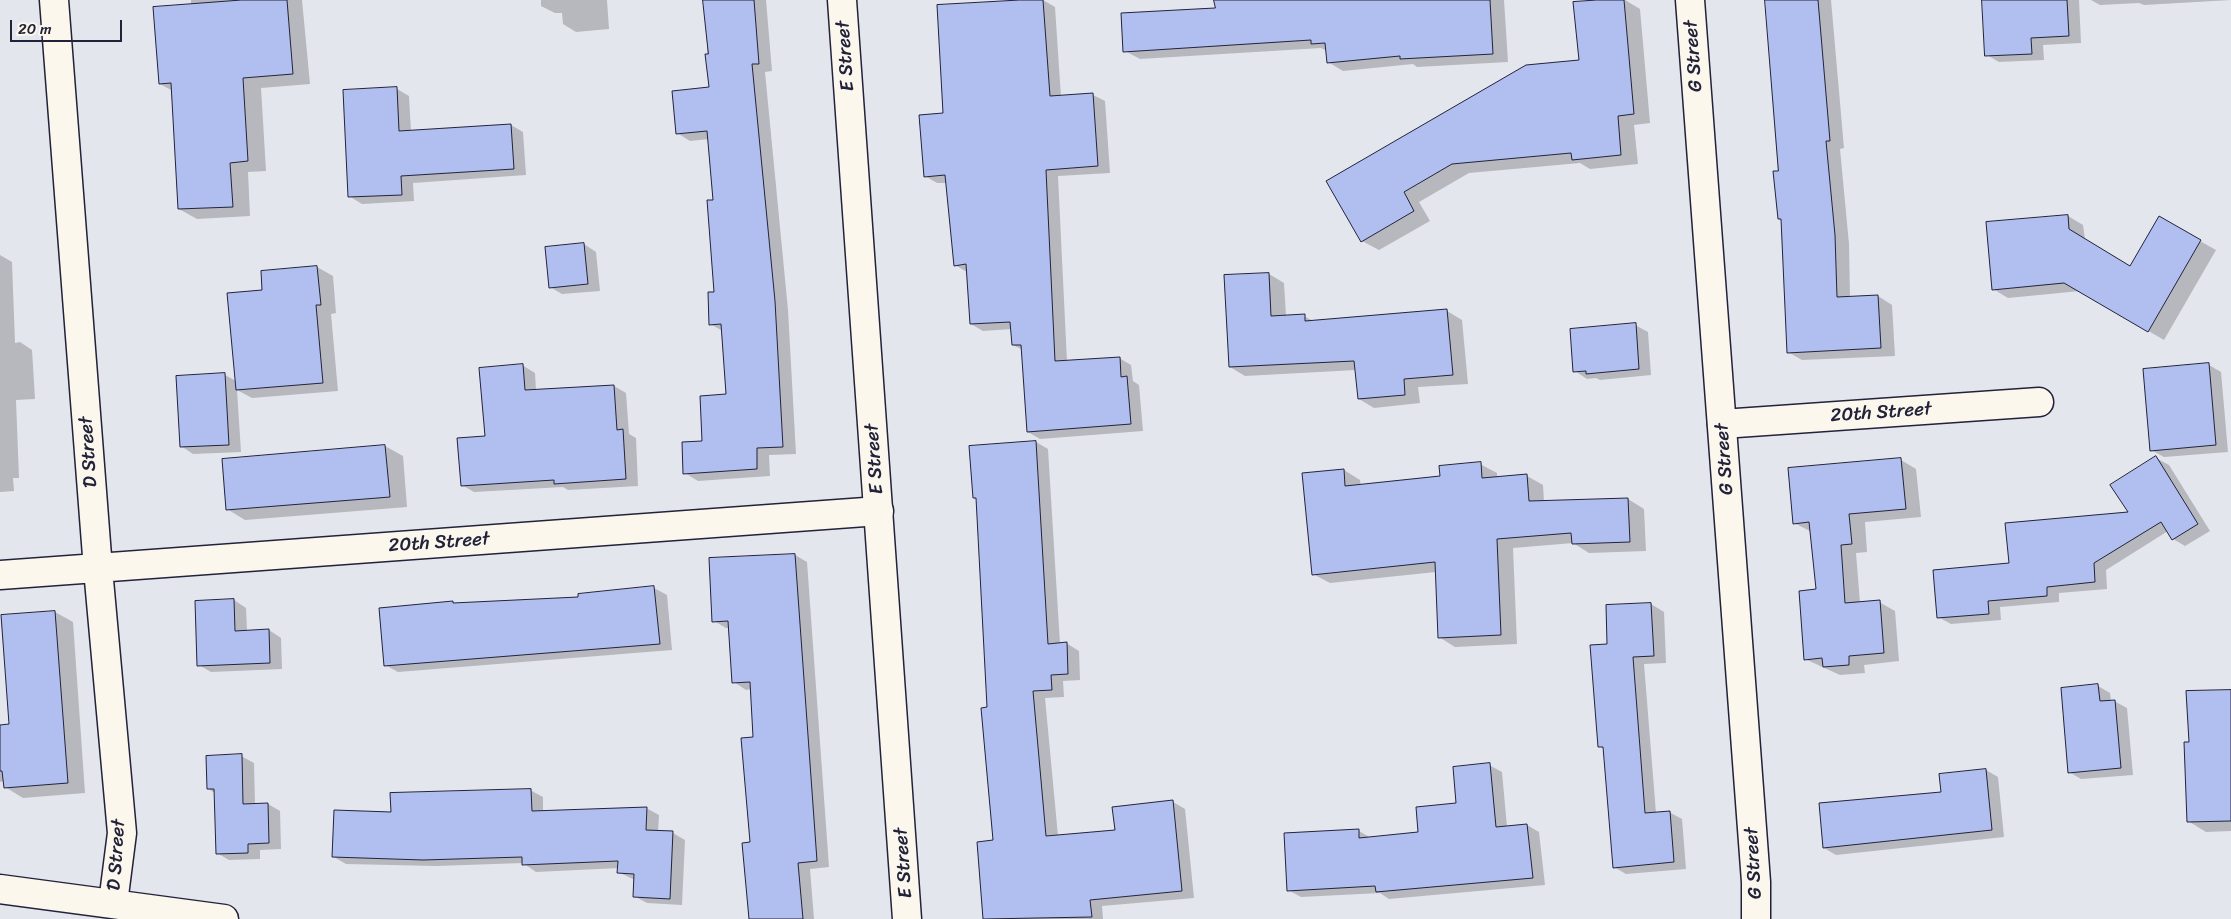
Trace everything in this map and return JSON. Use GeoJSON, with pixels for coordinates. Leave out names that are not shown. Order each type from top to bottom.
{"type":"FeatureCollection","features":[{"type":"Feature","properties":{"kind":"street","name":"D Street"},"geometry":{"type":"LineString","coordinates":[[54,0],[98,569],[122,833],[114,903]]}},
{"type":"Feature","properties":{"kind":"street","name":"E Street"},"geometry":{"type":"LineString","coordinates":[[842,0],[908,919]]}},
{"type":"Feature","properties":{"kind":"street","name":"G Street"},"geometry":{"type":"LineString","coordinates":[[1690,0],[1756,882],[1756,919]]}},
{"type":"Feature","properties":{"kind":"street","name":"20th Street"},"geometry":{"type":"LineString","coordinates":[[1722,424],[2040,402]]}},
{"type":"Feature","properties":{"kind":"street","name":"20th Street"},"geometry":{"type":"LineString","coordinates":[[0,575],[879,511]]}},
{"type":"Feature","properties":{"kind":"street"},"geometry":{"type":"LineString","coordinates":[[0,889],[224,919]]}},
{"type":"Feature","properties":{"kind":"building"},"geometry":{"type":"Polygon","coordinates":[[[242,0],[287,0],[293,74],[243,78],[248,161],[230,163],[233,207],[178,209],[171,83],[159,84],[153,7],[242,0]]]}},
{"type":"Feature","properties":{"kind":"building"},"geometry":{"type":"Polygon","coordinates":[[[703,0],[754,0],[759,64],[752,64],[775,301],[783,447],[757,448],[757,469],[683,474],[682,442],[702,441],[700,396],[726,394],[721,324],[709,325],[708,292],[714,292],[707,200],[713,200],[707,131],[676,134],[672,91],[709,87],[705,54],[708,54],[703,0]]]}},
{"type":"Feature","properties":{"kind":"building"},"geometry":{"type":"Polygon","coordinates":[[[1043,0],[1050,96],[1093,93],[1098,166],[1046,170],[1055,361],[1120,357],[1121,377],[1127,376],[1131,424],[1027,432],[1021,345],[1012,345],[1010,322],[970,324],[966,264],[954,266],[945,175],[924,177],[919,115],[943,113],[937,5],[1043,0]]]}},
{"type":"Feature","properties":{"kind":"building"},"geometry":{"type":"Polygon","coordinates":[[[1214,0],[1490,0],[1493,54],[1400,59],[1400,56],[1327,63],[1325,43],[1311,44],[1311,40],[1123,52],[1121,13],[1215,8],[1214,0]]]}},
{"type":"Feature","properties":{"kind":"building"},"geometry":{"type":"Polygon","coordinates":[[[1624,0],[1634,114],[1618,116],[1621,155],[1572,160],[1571,153],[1452,164],[1404,192],[1414,211],[1361,242],[1326,181],[1526,65],[1579,60],[1573,2],[1624,0]]]}},
{"type":"Feature","properties":{"kind":"building"},"geometry":{"type":"Polygon","coordinates":[[[1765,0],[1818,0],[1830,141],[1826,141],[1835,235],[1837,297],[1878,295],[1881,348],[1787,353],[1781,219],[1778,219],[1773,171],[1778,171],[1765,0]]]}},
{"type":"Feature","properties":{"kind":"building"},"geometry":{"type":"Polygon","coordinates":[[[1982,0],[2067,0],[2069,36],[2031,38],[2032,54],[1985,56],[1982,0]]]}},
{"type":"Feature","properties":{"kind":"building"},"geometry":{"type":"Polygon","coordinates":[[[397,87],[399,131],[511,124],[514,169],[401,176],[402,195],[348,197],[343,90],[397,87]]]}},
{"type":"Feature","properties":{"kind":"building"},"geometry":{"type":"Polygon","coordinates":[[[2068,215],[2069,229],[2130,266],[2159,216],[2201,240],[2148,332],[2064,283],[1992,290],[1986,222],[2068,215]]]}},
{"type":"Feature","properties":{"kind":"building"},"geometry":{"type":"Polygon","coordinates":[[[584,243],[588,284],[549,288],[545,247],[584,243]]]}},
{"type":"Feature","properties":{"kind":"building"},"geometry":{"type":"Polygon","coordinates":[[[317,266],[321,305],[316,305],[323,383],[236,390],[227,293],[262,290],[261,271],[317,266]]]}},
{"type":"Feature","properties":{"kind":"building"},"geometry":{"type":"Polygon","coordinates":[[[1269,273],[1271,316],[1305,314],[1305,321],[1447,309],[1453,375],[1404,379],[1405,395],[1358,399],[1354,361],[1229,367],[1224,275],[1269,273]]]}},
{"type":"Feature","properties":{"kind":"building"},"geometry":{"type":"Polygon","coordinates":[[[1636,323],[1639,369],[1586,374],[1586,371],[1573,372],[1570,329],[1636,323]]]}},
{"type":"Feature","properties":{"kind":"building"},"geometry":{"type":"Polygon","coordinates":[[[2209,363],[2216,445],[2150,451],[2143,369],[2209,363]]]}},
{"type":"Feature","properties":{"kind":"building"},"geometry":{"type":"Polygon","coordinates":[[[523,364],[525,390],[614,385],[617,430],[623,429],[626,479],[554,484],[554,480],[461,486],[457,438],[485,436],[479,368],[523,364]]]}},
{"type":"Feature","properties":{"kind":"building"},"geometry":{"type":"Polygon","coordinates":[[[225,373],[229,445],[180,447],[176,376],[225,373]]]}},
{"type":"Feature","properties":{"kind":"building"},"geometry":{"type":"Polygon","coordinates":[[[1036,441],[1048,644],[1067,642],[1068,674],[1051,675],[1052,690],[1033,691],[1046,836],[1115,830],[1112,807],[1173,800],[1182,891],[1090,900],[1092,917],[983,919],[977,842],[993,840],[981,708],[987,707],[976,498],[973,498],[969,446],[1036,441]]]}},
{"type":"Feature","properties":{"kind":"building"},"geometry":{"type":"Polygon","coordinates":[[[385,445],[390,497],[226,510],[222,459],[385,445]]]}},
{"type":"Feature","properties":{"kind":"building"},"geometry":{"type":"Polygon","coordinates":[[[2156,456],[2198,524],[2172,540],[2161,522],[2094,563],[2095,582],[2047,587],[2047,596],[1988,601],[1989,614],[1937,618],[1933,570],[2009,563],[2005,523],[2128,512],[2110,485],[2156,456]]]}},
{"type":"Feature","properties":{"kind":"building"},"geometry":{"type":"Polygon","coordinates":[[[1901,458],[1906,509],[1849,514],[1852,544],[1841,545],[1845,603],[1880,600],[1884,653],[1849,656],[1849,665],[1823,667],[1822,658],[1804,660],[1799,591],[1816,589],[1809,522],[1793,524],[1788,468],[1901,458]]]}},
{"type":"Feature","properties":{"kind":"building"},"geometry":{"type":"Polygon","coordinates":[[[1481,462],[1482,478],[1527,474],[1529,501],[1628,498],[1630,542],[1572,544],[1571,533],[1497,539],[1501,635],[1438,638],[1435,562],[1312,575],[1302,473],[1344,469],[1345,486],[1440,476],[1439,466],[1481,462]]]}},
{"type":"Feature","properties":{"kind":"building"},"geometry":{"type":"Polygon","coordinates":[[[795,554],[817,861],[798,863],[803,919],[749,919],[742,843],[750,842],[741,738],[753,737],[750,682],[732,683],[728,621],[712,622],[709,558],[795,554]]]}},
{"type":"Feature","properties":{"kind":"building"},"geometry":{"type":"Polygon","coordinates":[[[654,586],[660,644],[384,666],[379,608],[453,601],[453,603],[578,597],[578,594],[654,586]]]}},
{"type":"Feature","properties":{"kind":"building"},"geometry":{"type":"Polygon","coordinates":[[[234,599],[235,631],[269,629],[270,663],[197,666],[195,601],[234,599]]]}},
{"type":"Feature","properties":{"kind":"building"},"geometry":{"type":"Polygon","coordinates":[[[1651,603],[1654,656],[1633,657],[1645,813],[1670,811],[1674,862],[1613,868],[1603,747],[1598,747],[1590,645],[1607,644],[1606,605],[1651,603]]]}},
{"type":"Feature","properties":{"kind":"building"},"geometry":{"type":"Polygon","coordinates":[[[55,611],[68,783],[4,788],[2,771],[0,771],[0,725],[9,724],[1,615],[55,611]]]}},
{"type":"Feature","properties":{"kind":"building"},"geometry":{"type":"Polygon","coordinates":[[[2098,684],[2100,701],[2115,700],[2121,768],[2068,773],[2061,688],[2098,684]]]}},
{"type":"Feature","properties":{"kind":"building"},"geometry":{"type":"Polygon","coordinates":[[[2231,690],[2231,821],[2187,822],[2184,742],[2189,742],[2186,691],[2231,690]]]}},
{"type":"Feature","properties":{"kind":"building"},"geometry":{"type":"Polygon","coordinates":[[[242,754],[243,804],[268,803],[269,843],[248,844],[248,853],[216,854],[214,789],[207,789],[206,756],[242,754]]]}},
{"type":"Feature","properties":{"kind":"building"},"geometry":{"type":"Polygon","coordinates":[[[1490,763],[1496,827],[1527,824],[1533,878],[1376,892],[1375,886],[1287,891],[1284,833],[1359,829],[1359,838],[1418,832],[1416,807],[1456,803],[1453,767],[1490,763]]]}},
{"type":"Feature","properties":{"kind":"building"},"geometry":{"type":"Polygon","coordinates":[[[1986,769],[1992,830],[1823,848],[1819,803],[1941,792],[1939,774],[1986,769]]]}},
{"type":"Feature","properties":{"kind":"building"},"geometry":{"type":"Polygon","coordinates":[[[531,789],[532,811],[647,807],[646,830],[673,831],[670,899],[633,897],[634,874],[617,873],[618,861],[522,865],[522,857],[423,860],[332,857],[334,810],[391,812],[390,793],[531,789]]]}}]}
